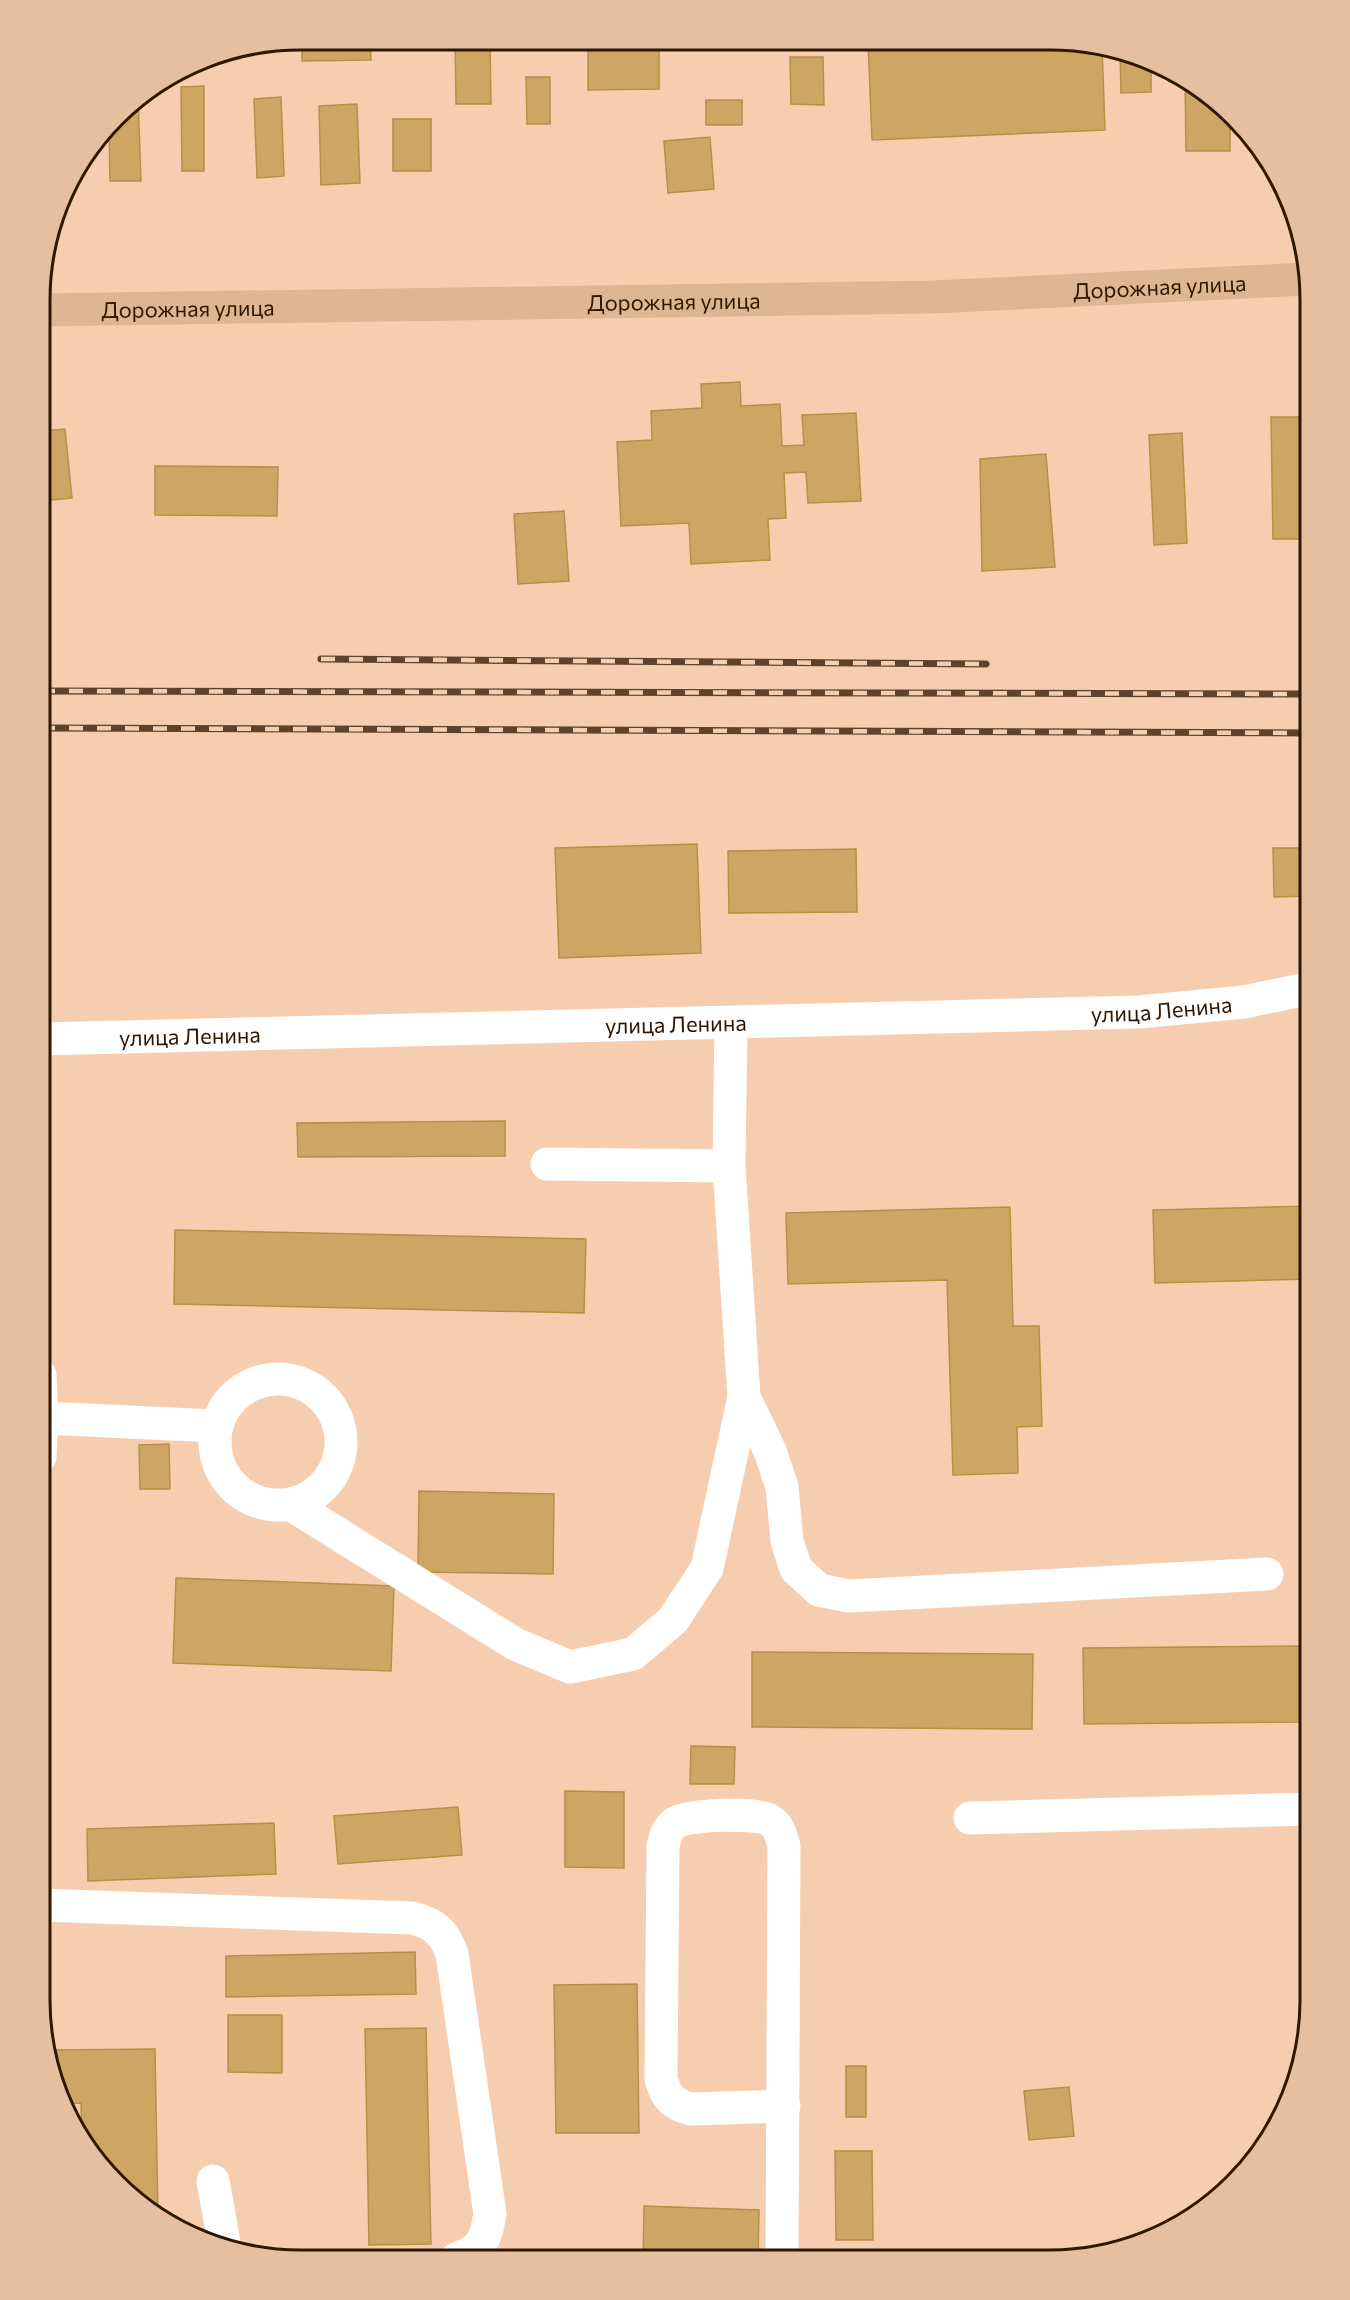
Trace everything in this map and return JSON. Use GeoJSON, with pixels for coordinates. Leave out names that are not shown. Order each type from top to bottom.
{"type":"FeatureCollection","features":[{"type":"Feature","properties":{"kind":"main road","name":"Дорожная улица"},"geometry":{"type":"LineString","coordinates":[[50,310],[933,297],[1300,279]]}},
{"type":"Feature","properties":{"kind":"street","name":"улица Ленина"},"geometry":{"type":"LineString","coordinates":[[50,1039],[1139,1012],[1244,1002],[1300,990]]}},
{"type":"Feature","properties":{"kind":"street"},"geometry":{"type":"LineString","coordinates":[[290,1504],[515,1644],[570,1667],[633,1654],[672,1620],[707,1568],[744,1397],[729,1166],[731,1023]]}},
{"type":"Feature","properties":{"kind":"street"},"geometry":{"type":"LineString","coordinates":[[547,1164],[729,1166]]}},
{"type":"Feature","properties":{"kind":"street"},"geometry":{"type":"LineString","coordinates":[[268,1379],[298,1381],[316,1391],[331,1406],[340,1425],[342,1446],[337,1466],[326,1483],[310,1497],[290,1504],[269,1505],[249,1498],[231,1486],[220,1468],[214,1447],[216,1426],[225,1406],[240,1390],[268,1379]]}},
{"type":"Feature","properties":{"kind":"street"},"geometry":{"type":"LineString","coordinates":[[744,1397],[771,1451],[782,1487],[787,1541],[796,1569],[819,1590],[849,1596],[1267,1574]]}},
{"type":"Feature","properties":{"kind":"street"},"geometry":{"type":"LineString","coordinates":[[50,1418],[216,1426]]}},
{"type":"Feature","properties":{"kind":"street"},"geometry":{"type":"LineString","coordinates":[[970,1818],[1300,1809]]}},
{"type":"Feature","properties":{"kind":"street"},"geometry":{"type":"LineString","coordinates":[[782,2250],[784,2106],[784,1846],[780,1831],[769,1820],[754,1816],[691,1817],[677,1821],[667,1832],[663,1846],[661,2079],[665,2094],[676,2105],[691,2109],[784,2106]]}},
{"type":"Feature","properties":{"kind":"street"},"geometry":{"type":"LineString","coordinates":[[50,1905],[413,1918],[431,1923],[445,1936],[452,1954],[490,2214],[487,2236],[475,2250]]}},
{"type":"Feature","properties":{"kind":"street"},"geometry":{"type":"LineString","coordinates":[[213,2181],[223,2238]]}},
{"type":"Feature","properties":{"kind":"building"},"geometry":{"type":"Polygon","coordinates":[[[302,50],[371,50],[371,60],[302,61],[302,50]]]}},
{"type":"Feature","properties":{"kind":"building"},"geometry":{"type":"Polygon","coordinates":[[[455,50],[490,50],[491,104],[456,104],[455,50]]]}},
{"type":"Feature","properties":{"kind":"building"},"geometry":{"type":"Polygon","coordinates":[[[588,50],[659,50],[659,89],[588,90],[588,50]]]}},
{"type":"Feature","properties":{"kind":"building"},"geometry":{"type":"Polygon","coordinates":[[[868,50],[1067,50],[1102,55],[1105,130],[872,140],[868,50]]]}},
{"type":"Feature","properties":{"kind":"building"},"geometry":{"type":"Polygon","coordinates":[[[790,57],[823,57],[824,105],[791,104],[790,57]]]}},
{"type":"Feature","properties":{"kind":"building"},"geometry":{"type":"Polygon","coordinates":[[[1120,60],[1151,71],[1151,92],[1121,93],[1120,60]]]}},
{"type":"Feature","properties":{"kind":"building"},"geometry":{"type":"Polygon","coordinates":[[[526,77],[550,77],[550,124],[527,124],[526,77]]]}},
{"type":"Feature","properties":{"kind":"building"},"geometry":{"type":"Polygon","coordinates":[[[204,86],[204,171],[182,171],[181,87],[204,86]]]}},
{"type":"Feature","properties":{"kind":"building"},"geometry":{"type":"Polygon","coordinates":[[[1185,90],[1203,101],[1230,126],[1230,151],[1186,151],[1185,90]]]}},
{"type":"Feature","properties":{"kind":"building"},"geometry":{"type":"Polygon","coordinates":[[[281,97],[284,176],[257,178],[254,99],[281,97]]]}},
{"type":"Feature","properties":{"kind":"building"},"geometry":{"type":"Polygon","coordinates":[[[706,100],[742,100],[742,125],[706,125],[706,100]]]}},
{"type":"Feature","properties":{"kind":"building"},"geometry":{"type":"Polygon","coordinates":[[[357,104],[360,183],[321,185],[319,106],[357,104]]]}},
{"type":"Feature","properties":{"kind":"building"},"geometry":{"type":"Polygon","coordinates":[[[138,109],[141,181],[110,181],[109,138],[138,109]]]}},
{"type":"Feature","properties":{"kind":"building"},"geometry":{"type":"Polygon","coordinates":[[[393,119],[431,119],[431,171],[393,171],[393,119]]]}},
{"type":"Feature","properties":{"kind":"building"},"geometry":{"type":"Polygon","coordinates":[[[710,137],[714,189],[668,193],[664,141],[710,137]]]}},
{"type":"Feature","properties":{"kind":"building"},"geometry":{"type":"Polygon","coordinates":[[[740,382],[741,406],[780,404],[782,446],[804,445],[802,415],[856,413],[861,501],[808,503],[806,472],[784,473],[786,518],[768,519],[770,560],[691,564],[689,523],[621,526],[617,442],[652,440],[651,411],[702,408],[701,384],[740,382]]]}},
{"type":"Feature","properties":{"kind":"building"},"geometry":{"type":"Polygon","coordinates":[[[1271,417],[1300,417],[1300,539],[1273,539],[1271,417]]]}},
{"type":"Feature","properties":{"kind":"building"},"geometry":{"type":"Polygon","coordinates":[[[65,429],[72,498],[50,500],[50,430],[65,429]]]}},
{"type":"Feature","properties":{"kind":"building"},"geometry":{"type":"Polygon","coordinates":[[[1182,433],[1187,543],[1154,545],[1149,435],[1182,433]]]}},
{"type":"Feature","properties":{"kind":"building"},"geometry":{"type":"Polygon","coordinates":[[[1046,454],[1055,567],[982,571],[980,459],[1046,454]]]}},
{"type":"Feature","properties":{"kind":"building"},"geometry":{"type":"Polygon","coordinates":[[[155,466],[278,467],[277,516],[155,515],[155,466]]]}},
{"type":"Feature","properties":{"kind":"building"},"geometry":{"type":"Polygon","coordinates":[[[564,511],[569,581],[518,584],[514,514],[564,511]]]}},
{"type":"Feature","properties":{"kind":"building"},"geometry":{"type":"Polygon","coordinates":[[[697,844],[701,953],[559,958],[555,848],[697,844]]]}},
{"type":"Feature","properties":{"kind":"building"},"geometry":{"type":"Polygon","coordinates":[[[1273,848],[1300,848],[1300,896],[1274,897],[1273,848]]]}},
{"type":"Feature","properties":{"kind":"building"},"geometry":{"type":"Polygon","coordinates":[[[856,849],[857,912],[729,913],[728,851],[856,849]]]}},
{"type":"Feature","properties":{"kind":"building"},"geometry":{"type":"Polygon","coordinates":[[[505,1121],[505,1156],[298,1157],[297,1123],[505,1121]]]}},
{"type":"Feature","properties":{"kind":"building"},"geometry":{"type":"Polygon","coordinates":[[[1300,1206],[1300,1279],[1155,1283],[1153,1210],[1300,1206]]]}},
{"type":"Feature","properties":{"kind":"building"},"geometry":{"type":"Polygon","coordinates":[[[1010,1207],[1013,1326],[1039,1326],[1042,1426],[1017,1427],[1018,1473],[953,1475],[947,1280],[788,1284],[786,1213],[1010,1207]]]}},
{"type":"Feature","properties":{"kind":"building"},"geometry":{"type":"Polygon","coordinates":[[[175,1230],[586,1239],[584,1313],[174,1304],[175,1230]]]}},
{"type":"Feature","properties":{"kind":"building"},"geometry":{"type":"Polygon","coordinates":[[[169,1444],[170,1489],[140,1489],[139,1445],[169,1444]]]}},
{"type":"Feature","properties":{"kind":"building"},"geometry":{"type":"Polygon","coordinates":[[[419,1491],[554,1494],[553,1574],[418,1572],[419,1491]]]}},
{"type":"Feature","properties":{"kind":"building"},"geometry":{"type":"Polygon","coordinates":[[[176,1578],[394,1586],[391,1671],[173,1663],[176,1578]]]}},
{"type":"Feature","properties":{"kind":"building"},"geometry":{"type":"Polygon","coordinates":[[[1300,1646],[1300,1722],[1084,1724],[1083,1648],[1300,1646]]]}},
{"type":"Feature","properties":{"kind":"building"},"geometry":{"type":"Polygon","coordinates":[[[752,1652],[1033,1654],[1032,1729],[752,1727],[752,1652]]]}},
{"type":"Feature","properties":{"kind":"building"},"geometry":{"type":"Polygon","coordinates":[[[691,1746],[735,1747],[734,1784],[690,1784],[691,1746]]]}},
{"type":"Feature","properties":{"kind":"building"},"geometry":{"type":"Polygon","coordinates":[[[565,1791],[624,1792],[624,1868],[565,1867],[565,1791]]]}},
{"type":"Feature","properties":{"kind":"building"},"geometry":{"type":"Polygon","coordinates":[[[458,1807],[462,1855],[338,1864],[334,1816],[458,1807]]]}},
{"type":"Feature","properties":{"kind":"building"},"geometry":{"type":"Polygon","coordinates":[[[274,1823],[276,1874],[88,1881],[87,1829],[274,1823]]]}},
{"type":"Feature","properties":{"kind":"building"},"geometry":{"type":"Polygon","coordinates":[[[415,1952],[416,1994],[226,1997],[226,1956],[415,1952]]]}},
{"type":"Feature","properties":{"kind":"building"},"geometry":{"type":"Polygon","coordinates":[[[637,1984],[639,2133],[556,2133],[554,1985],[637,1984]]]}},
{"type":"Feature","properties":{"kind":"building"},"geometry":{"type":"Polygon","coordinates":[[[228,2015],[282,2015],[282,2073],[228,2072],[228,2015]]]}},
{"type":"Feature","properties":{"kind":"building"},"geometry":{"type":"Polygon","coordinates":[[[426,2028],[431,2244],[369,2245],[365,2029],[426,2028]]]}},
{"type":"Feature","properties":{"kind":"building"},"geometry":{"type":"Polygon","coordinates":[[[155,2049],[158,2206],[123,2177],[101,2153],[82,2122],[81,2103],[72,2103],[54,2050],[155,2049]]]}},
{"type":"Feature","properties":{"kind":"building"},"geometry":{"type":"Polygon","coordinates":[[[846,2066],[866,2066],[866,2117],[846,2117],[846,2066]]]}},
{"type":"Feature","properties":{"kind":"building"},"geometry":{"type":"Polygon","coordinates":[[[1069,2087],[1074,2136],[1029,2140],[1024,2091],[1069,2087]]]}},
{"type":"Feature","properties":{"kind":"building"},"geometry":{"type":"Polygon","coordinates":[[[835,2151],[872,2151],[873,2240],[836,2240],[835,2151]]]}},
{"type":"Feature","properties":{"kind":"building"},"geometry":{"type":"Polygon","coordinates":[[[644,2206],[759,2210],[758,2250],[643,2250],[644,2206]]]}},
{"type":"Feature","properties":{"kind":"railway"},"geometry":{"type":"LineString","coordinates":[[321,659],[986,664]]}},
{"type":"Feature","properties":{"kind":"railway"},"geometry":{"type":"LineString","coordinates":[[50,691],[1300,694]]}},
{"type":"Feature","properties":{"kind":"railway"},"geometry":{"type":"LineString","coordinates":[[50,728],[1300,733]]}}]}
